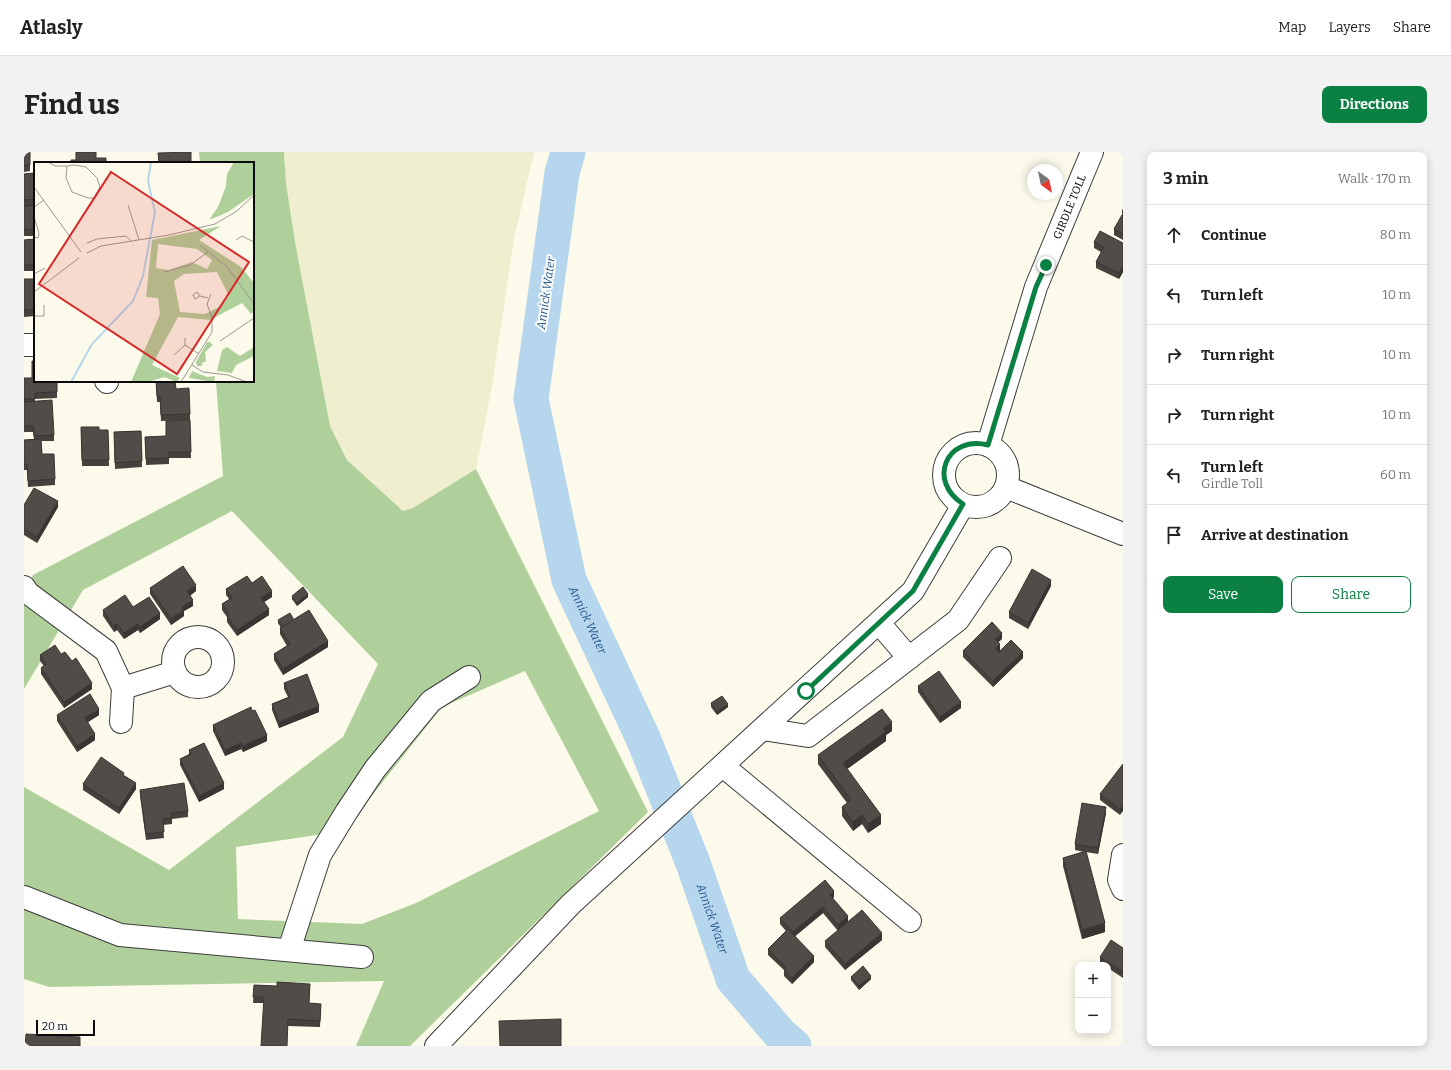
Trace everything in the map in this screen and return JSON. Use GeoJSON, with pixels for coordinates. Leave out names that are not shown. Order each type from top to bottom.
{"type":"FeatureCollection","features":[{"type":"Feature","properties":{"kind":"street","name":"GIRDLE TOLL"},"geometry":{"type":"LineString","coordinates":[[988,445],[1036,287],[1092,152]]}},
{"type":"Feature","properties":{"kind":"street"},"geometry":{"type":"LineString","coordinates":[[24,344],[34,345]]}},
{"type":"Feature","properties":{"kind":"street"},"geometry":{"type":"LineString","coordinates":[[979,443],[988,445],[998,451],[1008,468],[1006,487],[1001,496],[992,503],[972,507],[963,504],[954,498],[948,490],[944,480],[944,469],[948,458],[952,453],[967,444],[979,443]]}},
{"type":"Feature","properties":{"kind":"street"},"geometry":{"type":"LineString","coordinates":[[1006,487],[1123,534]]}},
{"type":"Feature","properties":{"kind":"street"},"geometry":{"type":"LineString","coordinates":[[436,1046],[571,904],[763,730],[913,591],[963,504]]}},
{"type":"Feature","properties":{"kind":"street"},"geometry":{"type":"LineString","coordinates":[[763,730],[808,736],[958,620],[1000,558]]}},
{"type":"Feature","properties":{"kind":"street"},"geometry":{"type":"LineString","coordinates":[[24,587],[28,593],[106,651],[123,688],[121,722]]}},
{"type":"Feature","properties":{"kind":"street"},"geometry":{"type":"LineString","coordinates":[[879,623],[910,658]]}},
{"type":"Feature","properties":{"kind":"street"},"geometry":{"type":"LineString","coordinates":[[123,688],[175,672]]}},
{"type":"Feature","properties":{"kind":"street"},"geometry":{"type":"LineString","coordinates":[[289,950],[320,855],[347,811],[375,769],[431,701],[469,677]]}},
{"type":"Feature","properties":{"kind":"street"},"geometry":{"type":"LineString","coordinates":[[723,766],[910,921]]}},
{"type":"Feature","properties":{"kind":"street"},"geometry":{"type":"LineString","coordinates":[[1123,855],[1120,880],[1123,889]]}},
{"type":"Feature","properties":{"kind":"street"},"geometry":{"type":"LineString","coordinates":[[24,897],[120,935],[362,957]]}},
{"type":"Feature","properties":{"kind":"green space"},"geometry":{"type":"Polygon","coordinates":[[[199,152],[284,152],[286,183],[295,242],[330,426],[347,460],[403,511],[413,508],[476,469],[648,812],[410,1046],[356,1046],[384,981],[49,987],[24,979],[24,787],[169,870],[343,737],[378,664],[232,511],[83,590],[24,689],[24,593],[33,575],[223,476],[216,382],[254,382],[254,162],[200,162],[199,152]],[[525,671],[442,707],[344,831],[236,847],[238,919],[362,924],[416,903],[599,811],[525,671]]]}},
{"type":"Feature","properties":{"kind":"green space"},"geometry":{"type":"Polygon","coordinates":[[[284,152],[534,152],[514,239],[492,386],[476,469],[413,508],[403,511],[347,460],[330,426],[295,242],[286,183],[284,152]]]}},
{"type":"Feature","properties":{"kind":"building"},"geometry":{"type":"Polygon","coordinates":[[[24,152],[30,152],[30,165],[24,166],[24,152]]]}},
{"type":"Feature","properties":{"kind":"building"},"geometry":{"type":"Polygon","coordinates":[[[76,152],[96,152],[96,158],[106,158],[106,162],[71,162],[71,160],[76,160],[76,152]]]}},
{"type":"Feature","properties":{"kind":"building"},"geometry":{"type":"Polygon","coordinates":[[[191,152],[191,162],[159,162],[158,153],[191,152]]]}},
{"type":"Feature","properties":{"kind":"building"},"geometry":{"type":"Polygon","coordinates":[[[34,173],[34,199],[24,200],[24,174],[34,173]]]}},
{"type":"Feature","properties":{"kind":"building"},"geometry":{"type":"Polygon","coordinates":[[[34,205],[34,229],[24,230],[24,206],[34,205]]]}},
{"type":"Feature","properties":{"kind":"building"},"geometry":{"type":"Polygon","coordinates":[[[1122,215],[1123,216],[1123,234],[1114,229],[1122,215]]]}},
{"type":"Feature","properties":{"kind":"building"},"geometry":{"type":"Polygon","coordinates":[[[1100,231],[1123,243],[1123,266],[1119,273],[1096,262],[1104,247],[1094,242],[1100,231]]]}},
{"type":"Feature","properties":{"kind":"building"},"geometry":{"type":"Polygon","coordinates":[[[34,239],[34,265],[24,265],[24,240],[34,239]]]}},
{"type":"Feature","properties":{"kind":"building"},"geometry":{"type":"Polygon","coordinates":[[[24,279],[34,279],[34,310],[24,310],[24,279]]]}},
{"type":"Feature","properties":{"kind":"building"},"geometry":{"type":"Polygon","coordinates":[[[32,361],[34,361],[34,382],[57,382],[57,392],[35,393],[35,399],[24,399],[24,378],[32,378],[32,361]]]}},
{"type":"Feature","properties":{"kind":"building"},"geometry":{"type":"Polygon","coordinates":[[[156,382],[175,382],[176,389],[189,388],[190,414],[161,415],[160,396],[157,396],[156,382]]]}},
{"type":"Feature","properties":{"kind":"building"},"geometry":{"type":"Polygon","coordinates":[[[52,400],[54,435],[34,436],[33,426],[24,426],[24,402],[52,400]]]}},
{"type":"Feature","properties":{"kind":"building"},"geometry":{"type":"Polygon","coordinates":[[[190,420],[191,452],[169,452],[169,458],[146,459],[145,437],[166,436],[166,421],[190,420]]]}},
{"type":"Feature","properties":{"kind":"building"},"geometry":{"type":"Polygon","coordinates":[[[81,427],[99,427],[99,430],[108,430],[109,460],[82,460],[81,427]]]}},
{"type":"Feature","properties":{"kind":"building"},"geometry":{"type":"Polygon","coordinates":[[[141,431],[142,461],[115,463],[114,432],[141,431]]]}},
{"type":"Feature","properties":{"kind":"building"},"geometry":{"type":"Polygon","coordinates":[[[41,439],[42,454],[54,454],[55,479],[28,481],[27,464],[24,464],[24,440],[41,439]]]}},
{"type":"Feature","properties":{"kind":"building"},"geometry":{"type":"Polygon","coordinates":[[[34,488],[58,501],[37,537],[24,529],[24,505],[34,488]]]}},
{"type":"Feature","properties":{"kind":"building"},"geometry":{"type":"Polygon","coordinates":[[[183,566],[196,585],[187,591],[193,600],[182,607],[184,610],[171,619],[150,588],[183,566]]]}},
{"type":"Feature","properties":{"kind":"building"},"geometry":{"type":"Polygon","coordinates":[[[1032,569],[1051,580],[1028,623],[1009,612],[1032,569]]]}},
{"type":"Feature","properties":{"kind":"building"},"geometry":{"type":"Polygon","coordinates":[[[247,576],[252,583],[262,576],[272,591],[261,598],[269,609],[237,630],[227,616],[229,614],[222,604],[232,598],[226,589],[247,576]]]}},
{"type":"Feature","properties":{"kind":"building"},"geometry":{"type":"Polygon","coordinates":[[[303,587],[308,594],[297,603],[292,596],[303,587]]]}},
{"type":"Feature","properties":{"kind":"building"},"geometry":{"type":"Polygon","coordinates":[[[125,595],[133,607],[149,597],[160,613],[140,627],[138,624],[124,633],[117,624],[114,626],[103,610],[125,595]]]}},
{"type":"Feature","properties":{"kind":"building"},"geometry":{"type":"Polygon","coordinates":[[[309,610],[328,641],[283,669],[274,654],[290,644],[280,628],[309,610]]]}},
{"type":"Feature","properties":{"kind":"building"},"geometry":{"type":"Polygon","coordinates":[[[290,613],[294,620],[282,627],[278,620],[290,613]]]}},
{"type":"Feature","properties":{"kind":"building"},"geometry":{"type":"Polygon","coordinates":[[[992,622],[1002,633],[995,639],[1000,644],[996,649],[999,652],[1011,640],[1023,652],[993,681],[963,651],[992,622]]]}},
{"type":"Feature","properties":{"kind":"building"},"geometry":{"type":"Polygon","coordinates":[[[55,645],[61,654],[65,652],[72,661],[76,658],[92,683],[64,702],[41,668],[46,664],[40,655],[55,645]]]}},
{"type":"Feature","properties":{"kind":"building"},"geometry":{"type":"Polygon","coordinates":[[[939,671],[961,702],[940,717],[918,686],[939,671]]]}},
{"type":"Feature","properties":{"kind":"building"},"geometry":{"type":"Polygon","coordinates":[[[307,674],[319,706],[279,722],[272,704],[290,697],[284,683],[307,674]]]}},
{"type":"Feature","properties":{"kind":"building"},"geometry":{"type":"Polygon","coordinates":[[[90,694],[99,709],[85,718],[95,734],[77,746],[57,715],[90,694]]]}},
{"type":"Feature","properties":{"kind":"building"},"geometry":{"type":"Polygon","coordinates":[[[722,696],[728,704],[717,712],[711,703],[722,696]]]}},
{"type":"Feature","properties":{"kind":"building"},"geometry":{"type":"Polygon","coordinates":[[[251,707],[252,711],[255,710],[267,735],[243,746],[241,743],[225,750],[213,725],[251,707]]]}},
{"type":"Feature","properties":{"kind":"building"},"geometry":{"type":"Polygon","coordinates":[[[882,709],[892,722],[883,728],[886,732],[843,763],[881,815],[868,824],[862,815],[853,822],[842,807],[851,800],[818,755],[882,709]]]}},
{"type":"Feature","properties":{"kind":"building"},"geometry":{"type":"Polygon","coordinates":[[[204,743],[224,783],[199,796],[180,759],[191,754],[189,750],[204,743]]]}},
{"type":"Feature","properties":{"kind":"building"},"geometry":{"type":"Polygon","coordinates":[[[101,757],[124,773],[123,775],[136,783],[119,808],[83,784],[101,757]]]}},
{"type":"Feature","properties":{"kind":"building"},"geometry":{"type":"Polygon","coordinates":[[[1123,764],[1123,805],[1120,809],[1100,794],[1123,764]]]}},
{"type":"Feature","properties":{"kind":"building"},"geometry":{"type":"Polygon","coordinates":[[[184,783],[188,811],[171,813],[172,818],[163,819],[164,832],[146,834],[140,790],[184,783]]]}},
{"type":"Feature","properties":{"kind":"building"},"geometry":{"type":"Polygon","coordinates":[[[1082,803],[1106,807],[1098,848],[1075,844],[1082,803]]]}},
{"type":"Feature","properties":{"kind":"building"},"geometry":{"type":"Polygon","coordinates":[[[1086,851],[1105,923],[1082,930],[1063,858],[1086,851]]]}},
{"type":"Feature","properties":{"kind":"building"},"geometry":{"type":"Polygon","coordinates":[[[825,880],[834,891],[830,895],[848,916],[838,925],[823,907],[793,932],[780,918],[825,880]]]}},
{"type":"Feature","properties":{"kind":"building"},"geometry":{"type":"Polygon","coordinates":[[[862,910],[882,933],[845,964],[825,941],[862,910]]]}},
{"type":"Feature","properties":{"kind":"building"},"geometry":{"type":"Polygon","coordinates":[[[788,929],[814,956],[792,978],[784,970],[786,967],[768,949],[788,929]]]}},
{"type":"Feature","properties":{"kind":"building"},"geometry":{"type":"Polygon","coordinates":[[[1111,940],[1123,948],[1123,972],[1111,964],[1111,962],[1108,962],[1100,957],[1111,940]]]}},
{"type":"Feature","properties":{"kind":"building"},"geometry":{"type":"Polygon","coordinates":[[[863,966],[871,976],[859,986],[851,977],[863,966]]]}},
{"type":"Feature","properties":{"kind":"building"},"geometry":{"type":"Polygon","coordinates":[[[277,982],[310,984],[309,1003],[321,1004],[320,1021],[288,1019],[287,1046],[261,1046],[264,997],[253,997],[254,985],[277,986],[277,982]]]}},
{"type":"Feature","properties":{"kind":"building"},"geometry":{"type":"Polygon","coordinates":[[[561,1019],[561,1046],[500,1046],[499,1021],[561,1019]]]}},
{"type":"Feature","properties":{"kind":"building"},"geometry":{"type":"Polygon","coordinates":[[[26,1034],[80,1037],[80,1046],[25,1046],[26,1034]]]}},
{"type":"Feature","properties":{"kind":"waterway","name":"Annick Water"},"geometry":{"type":"LineString","coordinates":[[568,152],[562,173],[531,399],[569,580],[643,738],[693,863],[733,979],[780,1034],[794,1046]]}},
{"type":"Feature","properties":{"kind":"route"},"geometry":{"type":"LineString","coordinates":[[806,691],[913,591],[963,504],[954,498],[948,490],[944,480],[944,469],[948,458],[961,446],[979,443],[988,445],[1036,287],[1046,265]]}}]}
